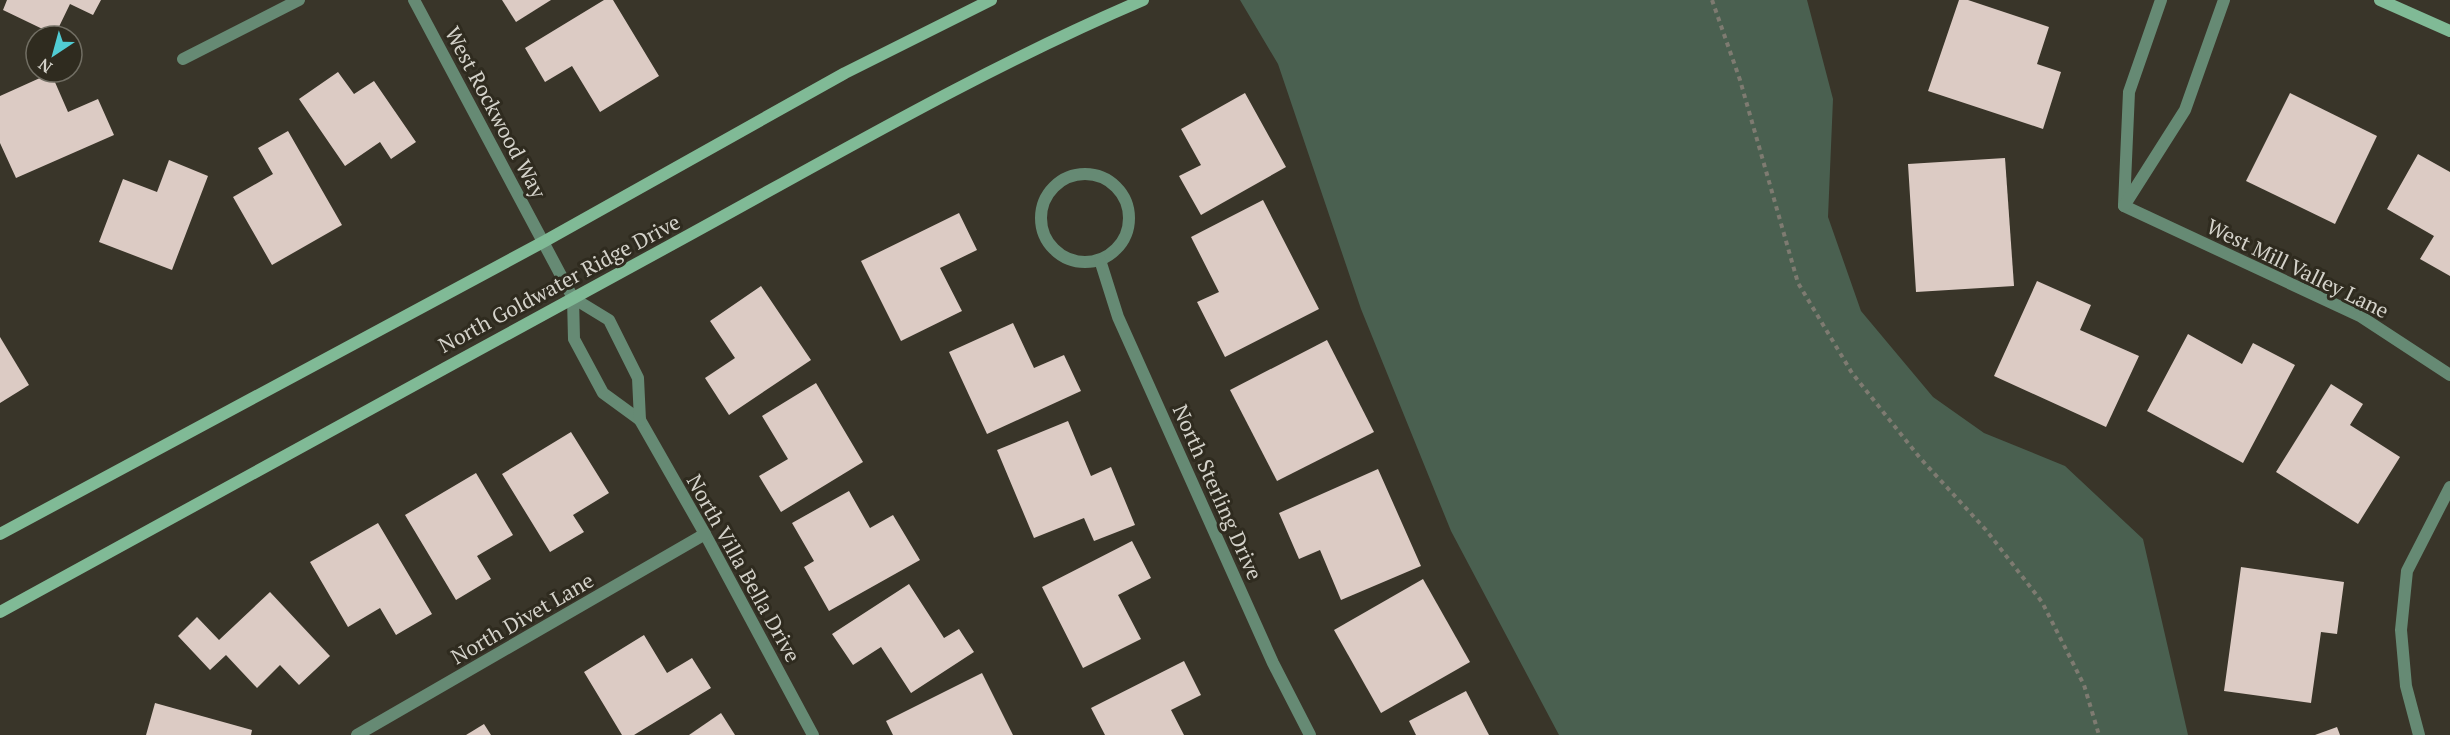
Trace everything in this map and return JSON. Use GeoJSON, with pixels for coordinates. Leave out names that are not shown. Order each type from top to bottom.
{"type":"FeatureCollection","features":[{"type":"Feature","properties":{"kind":"street"},"geometry":{"type":"LineString","coordinates":[[183,59],[299,0]]}},
{"type":"Feature","properties":{"kind":"street","name":"West Rockwood Way"},"geometry":{"type":"LineString","coordinates":[[414,0],[545,241]]}},
{"type":"Feature","properties":{"kind":"street","name":"North Goldwater Ridge Drive"},"geometry":{"type":"LineString","coordinates":[[0,534],[545,241],[845,73],[991,0]]}},
{"type":"Feature","properties":{"kind":"street","name":"North Goldwater Ridge Drive"},"geometry":{"type":"LineString","coordinates":[[0,612],[385,399],[1023,55],[1143,0]]}},
{"type":"Feature","properties":{"kind":"street"},"geometry":{"type":"LineString","coordinates":[[2124,206],[2129,92],[2161,0]]}},
{"type":"Feature","properties":{"kind":"street"},"geometry":{"type":"LineString","coordinates":[[2124,206],[2185,110],[2224,0]]}},
{"type":"Feature","properties":{"kind":"street"},"geometry":{"type":"LineString","coordinates":[[2380,0],[2450,31]]}},
{"type":"Feature","properties":{"kind":"street"},"geometry":{"type":"LineString","coordinates":[[1088,174],[1103,177],[1115,186],[1126,205],[1128,227],[1123,241],[1113,252],[1100,260],[1086,263],[1071,260],[1048,243],[1042,231],[1042,203],[1050,190],[1060,181],[1073,175],[1088,174]]}},
{"type":"Feature","properties":{"kind":"street","name":"West Mill Valley Lane"},"geometry":{"type":"LineString","coordinates":[[2124,206],[2360,316],[2450,375]]}},
{"type":"Feature","properties":{"kind":"street","name":"North Villa Bella Drive"},"geometry":{"type":"LineString","coordinates":[[545,241],[573,298],[574,339],[603,393],[640,420],[705,534],[813,735]]}},
{"type":"Feature","properties":{"kind":"street","name":"North Sterling Drive"},"geometry":{"type":"LineString","coordinates":[[1100,260],[1118,317],[1273,663],[1310,735]]}},
{"type":"Feature","properties":{"kind":"street","name":"North Villa Bella Drive"},"geometry":{"type":"LineString","coordinates":[[573,298],[609,320],[638,378],[640,420]]}},
{"type":"Feature","properties":{"kind":"street"},"geometry":{"type":"LineString","coordinates":[[2419,735],[2406,686],[2402,630],[2407,571],[2450,487]]}},
{"type":"Feature","properties":{"kind":"street","name":"North Divet Lane"},"geometry":{"type":"LineString","coordinates":[[357,735],[705,534]]}},
{"type":"Feature","properties":{"kind":"path"},"geometry":{"type":"LineString","coordinates":[[1712,0],[1740,80],[1798,284],[1852,373],[1920,458],[1986,530],[2042,602],[2084,685],[2100,735]]}},
{"type":"Feature","properties":{"kind":"green space"},"geometry":{"type":"Polygon","coordinates":[[[1240,0],[1807,0],[1833,99],[1828,217],[1861,311],[1933,397],[1984,433],[2065,466],[2143,539],[2188,735],[1559,735],[1451,531],[1361,309],[1278,64],[1240,0]]]}},
{"type":"Feature","properties":{"kind":"building"},"geometry":{"type":"Polygon","coordinates":[[[7,0],[101,0],[93,15],[70,4],[60,24],[32,24],[3,10],[7,0]]]}},
{"type":"Feature","properties":{"kind":"building"},"geometry":{"type":"Polygon","coordinates":[[[502,0],[551,0],[516,22],[502,0]]]}},
{"type":"Feature","properties":{"kind":"building"},"geometry":{"type":"Polygon","coordinates":[[[604,0],[613,0],[659,76],[600,112],[572,66],[545,82],[525,48],[604,0]]]}},
{"type":"Feature","properties":{"kind":"building"},"geometry":{"type":"Polygon","coordinates":[[[1959,0],[1968,0],[2049,27],[2037,64],[2061,72],[2043,129],[1928,91],[1959,0]]]}},
{"type":"Feature","properties":{"kind":"building"},"geometry":{"type":"Polygon","coordinates":[[[338,72],[354,94],[374,81],[416,142],[391,159],[380,142],[345,166],[299,99],[338,72]]]}},
{"type":"Feature","properties":{"kind":"building"},"geometry":{"type":"Polygon","coordinates":[[[27,84],[56,84],[68,112],[98,99],[114,135],[16,178],[0,143],[0,96],[27,84]]]}},
{"type":"Feature","properties":{"kind":"building"},"geometry":{"type":"Polygon","coordinates":[[[1245,93],[1286,167],[1201,215],[1179,176],[1201,165],[1181,129],[1245,93]]]}},
{"type":"Feature","properties":{"kind":"building"},"geometry":{"type":"Polygon","coordinates":[[[2290,93],[2377,136],[2335,224],[2246,181],[2290,93]]]}},
{"type":"Feature","properties":{"kind":"building"},"geometry":{"type":"Polygon","coordinates":[[[288,131],[342,225],[272,265],[233,197],[273,174],[258,148],[288,131]]]}},
{"type":"Feature","properties":{"kind":"building"},"geometry":{"type":"Polygon","coordinates":[[[2418,154],[2450,172],[2450,276],[2420,259],[2434,236],[2387,209],[2418,154]]]}},
{"type":"Feature","properties":{"kind":"building"},"geometry":{"type":"Polygon","coordinates":[[[2005,158],[2014,286],[1916,292],[1908,164],[2005,158]]]}},
{"type":"Feature","properties":{"kind":"building"},"geometry":{"type":"Polygon","coordinates":[[[169,160],[208,176],[172,270],[99,242],[123,179],[157,192],[169,160]]]}},
{"type":"Feature","properties":{"kind":"building"},"geometry":{"type":"Polygon","coordinates":[[[1263,200],[1319,309],[1225,357],[1197,302],[1219,292],[1191,237],[1263,200]]]}},
{"type":"Feature","properties":{"kind":"building"},"geometry":{"type":"Polygon","coordinates":[[[959,213],[977,250],[940,268],[962,311],[901,341],[861,261],[959,213]]]}},
{"type":"Feature","properties":{"kind":"building"},"geometry":{"type":"Polygon","coordinates":[[[2037,281],[2091,305],[2080,330],[2139,356],[2106,427],[1994,376],[2037,281]]]}},
{"type":"Feature","properties":{"kind":"building"},"geometry":{"type":"Polygon","coordinates":[[[761,286],[811,360],[729,415],[705,378],[735,358],[710,321],[761,286]]]}},
{"type":"Feature","properties":{"kind":"building"},"geometry":{"type":"Polygon","coordinates":[[[1013,323],[1034,368],[1064,355],[1081,391],[987,434],[949,352],[1013,323]]]}},
{"type":"Feature","properties":{"kind":"building"},"geometry":{"type":"Polygon","coordinates":[[[2188,334],[2242,364],[2253,343],[2295,365],[2243,463],[2147,411],[2188,334]]]}},
{"type":"Feature","properties":{"kind":"building"},"geometry":{"type":"Polygon","coordinates":[[[0,337],[29,385],[0,403],[0,337]]]}},
{"type":"Feature","properties":{"kind":"building"},"geometry":{"type":"Polygon","coordinates":[[[1327,340],[1374,432],[1277,481],[1230,390],[1327,340]]]}},
{"type":"Feature","properties":{"kind":"building"},"geometry":{"type":"Polygon","coordinates":[[[816,383],[863,462],[781,512],[759,476],[788,459],[762,416],[816,383]]]}},
{"type":"Feature","properties":{"kind":"building"},"geometry":{"type":"Polygon","coordinates":[[[2331,384],[2363,404],[2350,425],[2400,457],[2358,524],[2276,472],[2331,384]]]}},
{"type":"Feature","properties":{"kind":"building"},"geometry":{"type":"Polygon","coordinates":[[[1068,421],[1091,476],[1111,467],[1135,525],[1094,541],[1084,518],[1034,538],[997,450],[1068,421]]]}},
{"type":"Feature","properties":{"kind":"building"},"geometry":{"type":"Polygon","coordinates":[[[571,432],[609,493],[573,515],[584,532],[550,552],[502,474],[571,432]]]}},
{"type":"Feature","properties":{"kind":"building"},"geometry":{"type":"Polygon","coordinates":[[[1378,469],[1421,566],[1341,600],[1320,550],[1299,559],[1279,513],[1378,469]]]}},
{"type":"Feature","properties":{"kind":"building"},"geometry":{"type":"Polygon","coordinates":[[[476,473],[513,535],[477,556],[491,579],[456,600],[405,515],[476,473]]]}},
{"type":"Feature","properties":{"kind":"building"},"geometry":{"type":"Polygon","coordinates":[[[849,491],[870,528],[893,515],[920,560],[829,611],[804,567],[814,561],[792,523],[849,491]]]}},
{"type":"Feature","properties":{"kind":"building"},"geometry":{"type":"Polygon","coordinates":[[[378,523],[432,614],[396,635],[380,608],[348,627],[310,562],[378,523]]]}},
{"type":"Feature","properties":{"kind":"building"},"geometry":{"type":"Polygon","coordinates":[[[1132,541],[1151,578],[1118,595],[1141,639],[1083,668],[1042,587],[1132,541]]]}},
{"type":"Feature","properties":{"kind":"building"},"geometry":{"type":"Polygon","coordinates":[[[2241,567],[2344,582],[2337,634],[2321,632],[2311,703],[2224,691],[2241,567]]]}},
{"type":"Feature","properties":{"kind":"building"},"geometry":{"type":"Polygon","coordinates":[[[1423,579],[1470,662],[1381,713],[1334,630],[1423,579]]]}},
{"type":"Feature","properties":{"kind":"building"},"geometry":{"type":"Polygon","coordinates":[[[909,584],[944,638],[959,629],[974,652],[911,693],[881,647],[853,665],[832,634],[909,584]]]}},
{"type":"Feature","properties":{"kind":"building"},"geometry":{"type":"Polygon","coordinates":[[[270,592],[330,656],[299,685],[280,665],[257,688],[226,655],[210,670],[178,636],[197,617],[219,640],[270,592]]]}},
{"type":"Feature","properties":{"kind":"building"},"geometry":{"type":"Polygon","coordinates":[[[644,635],[667,673],[692,658],[711,688],[634,735],[622,735],[584,672],[644,635]]]}},
{"type":"Feature","properties":{"kind":"building"},"geometry":{"type":"Polygon","coordinates":[[[1184,661],[1201,695],[1171,710],[1184,735],[1105,735],[1091,708],[1184,661]]]}},
{"type":"Feature","properties":{"kind":"building"},"geometry":{"type":"Polygon","coordinates":[[[982,673],[1013,735],[893,735],[886,721],[982,673]]]}},
{"type":"Feature","properties":{"kind":"building"},"geometry":{"type":"Polygon","coordinates":[[[1466,691],[1489,735],[1416,735],[1409,721],[1466,691]]]}},
{"type":"Feature","properties":{"kind":"building"},"geometry":{"type":"Polygon","coordinates":[[[155,703],[252,730],[251,735],[146,735],[155,703]]]}},
{"type":"Feature","properties":{"kind":"building"},"geometry":{"type":"Polygon","coordinates":[[[721,713],[735,735],[689,735],[721,713]]]}},
{"type":"Feature","properties":{"kind":"building"},"geometry":{"type":"Polygon","coordinates":[[[484,724],[491,735],[466,735],[484,724]]]}},
{"type":"Feature","properties":{"kind":"building"},"geometry":{"type":"Polygon","coordinates":[[[2337,727],[2340,735],[2315,735],[2337,727]]]}}]}
